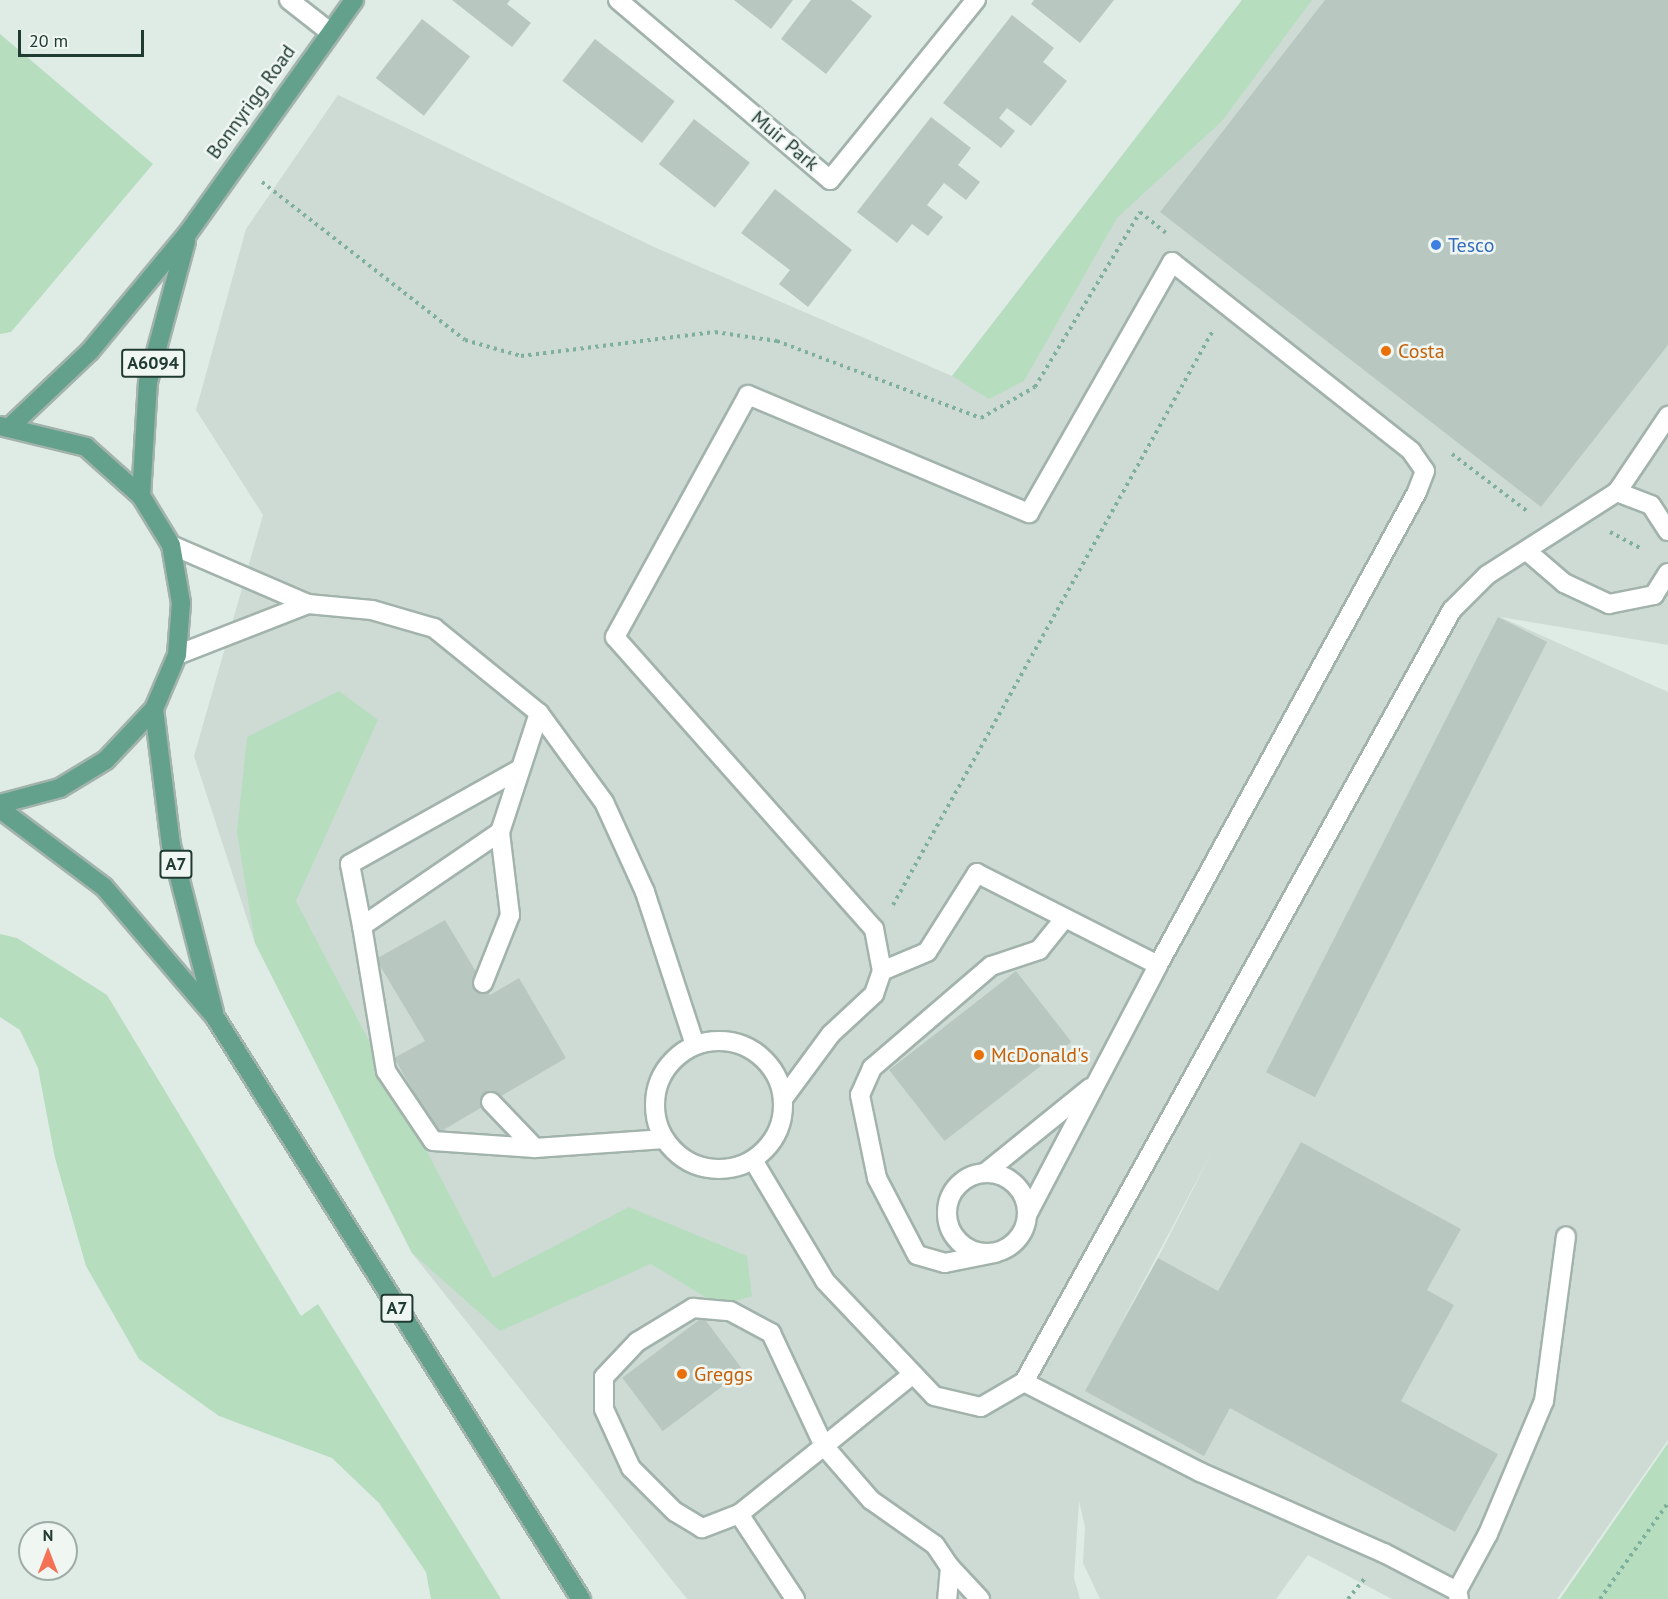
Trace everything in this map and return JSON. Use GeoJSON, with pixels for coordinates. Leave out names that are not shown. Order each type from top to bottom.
{"type":"FeatureCollection","features":[{"type":"Feature","properties":{"kind":"main road","name":"Bonnyrigg Road"},"geometry":{"type":"LineString","coordinates":[[6,426],[90,351],[188,233],[235,161],[354,0]]}},
{"type":"Feature","properties":{"kind":"main road","name":"Bonnyrigg Road"},"geometry":{"type":"LineString","coordinates":[[141,496],[148,382],[188,233]]}},
{"type":"Feature","properties":{"kind":"main road"},"geometry":{"type":"LineString","coordinates":[[0,804],[60,788],[106,760],[154,709],[177,655],[181,603],[171,545],[141,496],[86,447],[6,426]]}},
{"type":"Feature","properties":{"kind":"main road","name":"A7"},"geometry":{"type":"LineString","coordinates":[[154,709],[171,845],[215,1017]]}},
{"type":"Feature","properties":{"kind":"main road","name":"A7"},"geometry":{"type":"LineString","coordinates":[[0,809],[104,887],[215,1017],[581,1599]]}},
{"type":"Feature","properties":{"kind":"street"},"geometry":{"type":"LineString","coordinates":[[289,0],[330,32]]}},
{"type":"Feature","properties":{"kind":"street","name":"Muir Park"},"geometry":{"type":"LineString","coordinates":[[618,0],[830,180],[976,0]]}},
{"type":"Feature","properties":{"kind":"street"},"geometry":{"type":"LineString","coordinates":[[783,1099],[773,1071],[752,1049],[724,1041],[695,1045],[678,1054],[657,1085],[654,1104],[665,1139],[678,1154],[703,1167],[734,1167],[753,1160],[777,1133],[783,1099],[831,1034],[874,994],[882,970],[874,929],[615,637],[748,395],[1029,513],[1172,262],[1226,307],[1411,451],[1425,471],[1158,965],[1027,1215],[1018,1239],[995,1252],[945,1263],[918,1255],[878,1178],[860,1095],[872,1068],[991,966],[1039,950],[1064,919]]}},
{"type":"Feature","properties":{"kind":"street"},"geometry":{"type":"LineString","coordinates":[[753,1160],[825,1281],[934,1396],[981,1407],[1024,1382],[1452,610],[1487,575],[1528,552],[1617,492],[1668,416]]}},
{"type":"Feature","properties":{"kind":"street"},"geometry":{"type":"LineString","coordinates":[[1617,492],[1651,505],[1668,531]]}},
{"type":"Feature","properties":{"kind":"street"},"geometry":{"type":"LineString","coordinates":[[171,545],[308,604],[372,610],[434,628],[539,713],[604,802],[645,892],[695,1045]]}},
{"type":"Feature","properties":{"kind":"street"},"geometry":{"type":"LineString","coordinates":[[1528,552],[1564,583],[1609,604],[1654,595],[1668,573]]}},
{"type":"Feature","properties":{"kind":"street"},"geometry":{"type":"LineString","coordinates":[[177,655],[308,604]]}},
{"type":"Feature","properties":{"kind":"street"},"geometry":{"type":"LineString","coordinates":[[483,983],[510,915],[500,832],[539,713]]}},
{"type":"Feature","properties":{"kind":"street"},"geometry":{"type":"LineString","coordinates":[[520,770],[350,864],[386,1071],[433,1141],[534,1148],[665,1139]]}},
{"type":"Feature","properties":{"kind":"street"},"geometry":{"type":"LineString","coordinates":[[362,926],[500,832]]}},
{"type":"Feature","properties":{"kind":"street"},"geometry":{"type":"LineString","coordinates":[[882,970],[927,952],[977,873],[1158,965]]}},
{"type":"Feature","properties":{"kind":"street"},"geometry":{"type":"LineString","coordinates":[[995,1252],[969,1250],[950,1232],[946,1219],[952,1193],[960,1183],[985,1173],[1096,1083]]}},
{"type":"Feature","properties":{"kind":"street"},"geometry":{"type":"LineString","coordinates":[[491,1102],[534,1148]]}},
{"type":"Feature","properties":{"kind":"street"},"geometry":{"type":"LineString","coordinates":[[985,1173],[998,1174],[1020,1190],[1027,1215]]}},
{"type":"Feature","properties":{"kind":"street"},"geometry":{"type":"LineString","coordinates":[[1024,1382],[1200,1473],[1458,1595],[1488,1534],[1544,1401],[1566,1236]]}},
{"type":"Feature","properties":{"kind":"street"},"geometry":{"type":"LineString","coordinates":[[913,1374],[825,1446],[739,1514],[702,1528],[675,1512],[631,1468],[604,1409],[604,1377],[637,1342],[693,1308],[730,1311],[771,1333],[825,1446],[871,1500],[935,1545],[950,1567],[980,1599]]}},
{"type":"Feature","properties":{"kind":"street"},"geometry":{"type":"LineString","coordinates":[[739,1514],[795,1599]]}},
{"type":"Feature","properties":{"kind":"street"},"geometry":{"type":"LineString","coordinates":[[947,1599],[950,1567]]}},
{"type":"Feature","properties":{"kind":"path"},"geometry":{"type":"LineString","coordinates":[[235,161],[465,340],[521,356],[715,332],[777,342],[981,418],[1035,387],[1140,212],[1176,240]]}},
{"type":"Feature","properties":{"kind":"path"},"geometry":{"type":"LineString","coordinates":[[874,929],[900,897],[1226,307]]}},
{"type":"Feature","properties":{"kind":"path"},"geometry":{"type":"LineString","coordinates":[[1448,451],[1538,519]]}},
{"type":"Feature","properties":{"kind":"path"},"geometry":{"type":"LineString","coordinates":[[1588,513],[1616,538],[1647,551]]}},
{"type":"Feature","properties":{"kind":"path"},"geometry":{"type":"LineString","coordinates":[[1600,1599],[1668,1503]]}},
{"type":"Feature","properties":{"kind":"shaded area"},"geometry":{"type":"Polygon","coordinates":[[[1242,0],[1668,0],[1668,645],[1500,617],[1668,692],[1668,1440],[1557,1599],[1392,1599],[1308,1555],[1276,1599],[1100,1599],[1083,1563],[1085,1527],[1079,1501],[1074,1578],[1080,1599],[687,1599],[412,1253],[255,943],[194,756],[263,515],[196,410],[246,229],[338,95],[654,247],[952,376],[1242,0]],[[1213,1150],[1118,1329],[1158,1258],[1213,1150]]]}},
{"type":"Feature","properties":{"kind":"green space"},"geometry":{"type":"Polygon","coordinates":[[[1242,0],[1312,0],[1222,121],[1117,218],[1024,381],[989,399],[952,376],[1242,0]]]}},
{"type":"Feature","properties":{"kind":"green space"},"geometry":{"type":"Polygon","coordinates":[[[0,34],[153,164],[11,332],[0,334],[0,34]]]}},
{"type":"Feature","properties":{"kind":"green space"},"geometry":{"type":"Polygon","coordinates":[[[339,691],[378,720],[296,901],[493,1278],[629,1207],[747,1256],[752,1296],[720,1306],[651,1264],[500,1331],[412,1253],[255,943],[237,832],[247,737],[339,691]]]}},
{"type":"Feature","properties":{"kind":"green space"},"geometry":{"type":"Polygon","coordinates":[[[0,934],[17,938],[107,995],[301,1316],[318,1304],[501,1599],[431,1599],[426,1572],[379,1503],[332,1458],[219,1416],[139,1359],[86,1266],[55,1158],[38,1068],[20,1030],[0,1017],[0,934]]]}},
{"type":"Feature","properties":{"kind":"green space"},"geometry":{"type":"Polygon","coordinates":[[[1668,1443],[1668,1599],[1560,1599],[1668,1443]]]}},
{"type":"Feature","properties":{"kind":"building"},"geometry":{"type":"Polygon","coordinates":[[[452,0],[510,0],[507,4],[531,23],[512,47],[452,0]]]}},
{"type":"Feature","properties":{"kind":"building"},"geometry":{"type":"Polygon","coordinates":[[[734,0],[793,0],[771,29],[734,0]]]}},
{"type":"Feature","properties":{"kind":"building"},"geometry":{"type":"Polygon","coordinates":[[[811,0],[851,0],[872,16],[826,74],[781,39],[811,0]]]}},
{"type":"Feature","properties":{"kind":"building"},"geometry":{"type":"Polygon","coordinates":[[[1034,0],[1114,0],[1080,43],[1031,4],[1034,0]]]}},
{"type":"Feature","properties":{"kind":"building","name":"Tesco"},"geometry":{"type":"Polygon","coordinates":[[[1325,0],[1668,0],[1668,345],[1541,507],[1160,212],[1325,0]]]}},
{"type":"Feature","properties":{"kind":"building"},"geometry":{"type":"Polygon","coordinates":[[[1012,15],[1054,48],[1043,62],[1067,81],[1031,126],[1007,108],[999,118],[1015,131],[1001,148],[943,103],[1012,15]]]}},
{"type":"Feature","properties":{"kind":"building"},"geometry":{"type":"Polygon","coordinates":[[[422,19],[470,57],[424,116],[376,78],[422,19]]]}},
{"type":"Feature","properties":{"kind":"building"},"geometry":{"type":"Polygon","coordinates":[[[595,39],[675,101],[642,143],[562,81],[595,39]]]}},
{"type":"Feature","properties":{"kind":"building"},"geometry":{"type":"Polygon","coordinates":[[[931,117],[971,148],[958,165],[980,182],[966,200],[944,183],[927,205],[943,217],[928,236],[912,224],[897,243],[857,212],[931,117]]]}},
{"type":"Feature","properties":{"kind":"building"},"geometry":{"type":"Polygon","coordinates":[[[694,119],[750,163],[715,208],[659,164],[694,119]]]}},
{"type":"Feature","properties":{"kind":"building"},"geometry":{"type":"Polygon","coordinates":[[[775,189],[852,250],[808,307],[779,284],[790,270],[741,233],[775,189]]]}},
{"type":"Feature","properties":{"kind":"building"},"geometry":{"type":"Polygon","coordinates":[[[1498,617],[1547,642],[1315,1097],[1266,1072],[1498,617]]]}},
{"type":"Feature","properties":{"kind":"building"},"geometry":{"type":"Polygon","coordinates":[[[445,920],[490,995],[519,978],[566,1058],[438,1133],[394,1058],[425,1041],[376,959],[445,920]]]}},
{"type":"Feature","properties":{"kind":"building","name":"McDonald's"},"geometry":{"type":"Polygon","coordinates":[[[1016,971],[1071,1042],[945,1141],[889,1070],[1016,971]]]}},
{"type":"Feature","properties":{"kind":"building"},"geometry":{"type":"Polygon","coordinates":[[[1301,1142],[1461,1229],[1427,1290],[1454,1305],[1401,1401],[1498,1454],[1455,1532],[1230,1408],[1204,1456],[1085,1391],[1158,1258],[1218,1291],[1301,1142]]]}},
{"type":"Feature","properties":{"kind":"building","name":"Greggs"},"geometry":{"type":"Polygon","coordinates":[[[703,1317],[743,1371],[663,1431],[622,1378],[703,1317]]]}},
{"type":"Feature","properties":{"kind":"place","name":"Tesco"},"geometry":{"type":"Point","coordinates":[1436,245]}},
{"type":"Feature","properties":{"kind":"place","name":"Costa"},"geometry":{"type":"Point","coordinates":[1386,351]}},
{"type":"Feature","properties":{"kind":"place","name":"McDonald's"},"geometry":{"type":"Point","coordinates":[979,1055]}},
{"type":"Feature","properties":{"kind":"place","name":"Greggs"},"geometry":{"type":"Point","coordinates":[682,1374]}}]}
